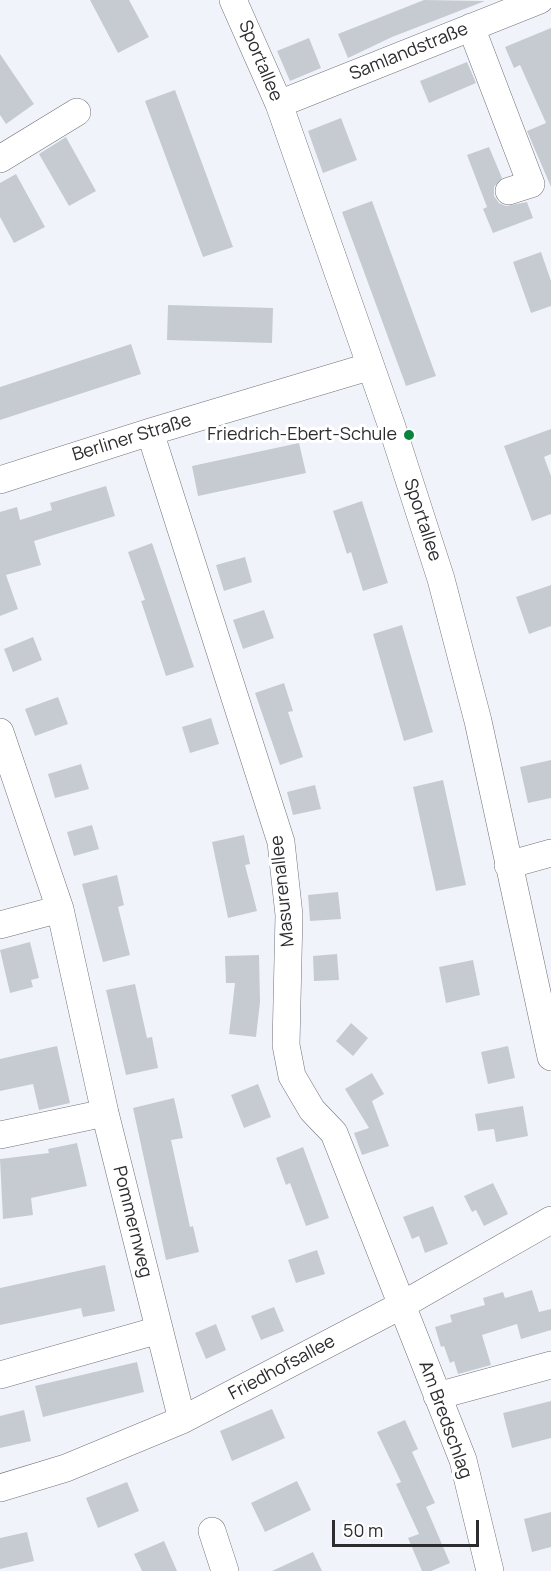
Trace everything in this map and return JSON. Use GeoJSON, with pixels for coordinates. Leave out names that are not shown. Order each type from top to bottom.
{"type":"FeatureCollection","features":[{"type":"Feature","properties":{"kind":"street","name":"Sportallee"},"geometry":{"type":"LineString","coordinates":[[233,0],[279,104],[368,367],[391,424],[441,579],[478,721],[551,1057]]}},
{"type":"Feature","properties":{"kind":"street","name":"Samlandstraße"},"geometry":{"type":"LineString","coordinates":[[279,104],[540,0]]}},
{"type":"Feature","properties":{"kind":"street"},"geometry":{"type":"LineString","coordinates":[[471,27],[531,184],[509,191]]}},
{"type":"Feature","properties":{"kind":"street"},"geometry":{"type":"LineString","coordinates":[[0,159],[77,112]]}},
{"type":"Feature","properties":{"kind":"street","name":"Berliner Straße"},"geometry":{"type":"LineString","coordinates":[[0,480],[150,432],[368,367]]}},
{"type":"Feature","properties":{"kind":"street","name":"Masurenallee"},"geometry":{"type":"LineString","coordinates":[[150,432],[281,842],[289,915],[286,1045],[292,1076],[312,1110],[334,1133],[402,1305]]}},
{"type":"Feature","properties":{"kind":"street","name":"Pommernweg"},"geometry":{"type":"LineString","coordinates":[[0,732],[60,909],[105,1113],[182,1420]]}},
{"type":"Feature","properties":{"kind":"street"},"geometry":{"type":"LineString","coordinates":[[508,864],[551,853]]}},
{"type":"Feature","properties":{"kind":"street"},"geometry":{"type":"LineString","coordinates":[[0,925],[60,909]]}},
{"type":"Feature","properties":{"kind":"street"},"geometry":{"type":"LineString","coordinates":[[0,1135],[105,1113]]}},
{"type":"Feature","properties":{"kind":"street","name":"Friedhofsallee"},"geometry":{"type":"LineString","coordinates":[[0,1488],[66,1468],[182,1420],[402,1305],[551,1220]]}},
{"type":"Feature","properties":{"kind":"street","name":"Am Bredschlag"},"geometry":{"type":"LineString","coordinates":[[402,1305],[463,1460],[490,1571]]}},
{"type":"Feature","properties":{"kind":"street"},"geometry":{"type":"LineString","coordinates":[[0,1375],[159,1330]]}},
{"type":"Feature","properties":{"kind":"street"},"geometry":{"type":"LineString","coordinates":[[437,1396],[551,1365]]}},
{"type":"Feature","properties":{"kind":"street"},"geometry":{"type":"LineString","coordinates":[[212,1531],[225,1571]]}},
{"type":"Feature","properties":{"kind":"building"},"geometry":{"type":"Polygon","coordinates":[[[90,0],[129,0],[149,37],[118,53],[90,0]]]}},
{"type":"Feature","properties":{"kind":"building"},"geometry":{"type":"Polygon","coordinates":[[[424,0],[485,1],[392,37],[348,58],[338,34],[424,0]]]}},
{"type":"Feature","properties":{"kind":"building"},"geometry":{"type":"Polygon","coordinates":[[[551,28],[551,187],[527,131],[546,123],[520,65],[514,68],[505,47],[551,28]]]}},
{"type":"Feature","properties":{"kind":"building"},"geometry":{"type":"Polygon","coordinates":[[[309,38],[321,68],[290,81],[277,51],[309,38]]]}},
{"type":"Feature","properties":{"kind":"building"},"geometry":{"type":"Polygon","coordinates":[[[0,54],[34,104],[6,124],[0,115],[0,54]]]}},
{"type":"Feature","properties":{"kind":"building"},"geometry":{"type":"Polygon","coordinates":[[[467,62],[476,83],[429,103],[420,81],[467,62]]]}},
{"type":"Feature","properties":{"kind":"building"},"geometry":{"type":"Polygon","coordinates":[[[175,90],[233,247],[203,257],[145,101],[175,90]]]}},
{"type":"Feature","properties":{"kind":"building"},"geometry":{"type":"Polygon","coordinates":[[[341,118],[357,160],[323,173],[308,131],[341,118]]]}},
{"type":"Feature","properties":{"kind":"building"},"geometry":{"type":"Polygon","coordinates":[[[66,137],[96,191],[69,206],[39,154],[66,137]]]}},
{"type":"Feature","properties":{"kind":"building"},"geometry":{"type":"Polygon","coordinates":[[[489,147],[502,178],[494,187],[494,196],[499,203],[506,206],[527,202],[533,218],[493,233],[483,209],[487,207],[467,155],[489,147]]]}},
{"type":"Feature","properties":{"kind":"building"},"geometry":{"type":"Polygon","coordinates":[[[16,174],[45,227],[14,243],[0,217],[0,183],[16,174]]]}},
{"type":"Feature","properties":{"kind":"building"},"geometry":{"type":"Polygon","coordinates":[[[372,201],[436,376],[406,386],[342,212],[372,201]]]}},
{"type":"Feature","properties":{"kind":"building"},"geometry":{"type":"Polygon","coordinates":[[[541,252],[551,281],[551,306],[531,313],[513,262],[541,252]]]}},
{"type":"Feature","properties":{"kind":"building"},"geometry":{"type":"Polygon","coordinates":[[[168,305],[273,308],[272,343],[167,340],[168,305]]]}},
{"type":"Feature","properties":{"kind":"building"},"geometry":{"type":"Polygon","coordinates":[[[131,344],[141,374],[0,420],[0,387],[131,344]]]}},
{"type":"Feature","properties":{"kind":"building"},"geometry":{"type":"Polygon","coordinates":[[[551,429],[551,454],[544,457],[551,476],[551,514],[532,521],[504,446],[551,429]]]}},
{"type":"Feature","properties":{"kind":"building"},"geometry":{"type":"Polygon","coordinates":[[[299,443],[306,473],[198,496],[192,466],[299,443]]]}},
{"type":"Feature","properties":{"kind":"building"},"geometry":{"type":"Polygon","coordinates":[[[106,486],[115,516],[34,541],[41,565],[6,575],[18,609],[0,616],[0,512],[17,507],[20,520],[52,510],[50,503],[106,486]]]}},
{"type":"Feature","properties":{"kind":"building"},"geometry":{"type":"Polygon","coordinates":[[[362,501],[388,583],[363,591],[351,552],[347,554],[333,511],[362,501]]]}},
{"type":"Feature","properties":{"kind":"building"},"geometry":{"type":"Polygon","coordinates":[[[152,543],[194,667],[166,676],[141,601],[145,600],[128,552],[152,543]]]}},
{"type":"Feature","properties":{"kind":"building"},"geometry":{"type":"Polygon","coordinates":[[[245,557],[252,582],[224,591],[216,565],[245,557]]]}},
{"type":"Feature","properties":{"kind":"building"},"geometry":{"type":"Polygon","coordinates":[[[551,585],[551,626],[529,634],[516,597],[551,585]]]}},
{"type":"Feature","properties":{"kind":"building"},"geometry":{"type":"Polygon","coordinates":[[[264,610],[274,638],[243,649],[233,620],[264,610]]]}},
{"type":"Feature","properties":{"kind":"building"},"geometry":{"type":"Polygon","coordinates":[[[402,625],[433,732],[404,741],[373,634],[402,625]]]}},
{"type":"Feature","properties":{"kind":"building"},"geometry":{"type":"Polygon","coordinates":[[[33,637],[42,660],[13,672],[4,649],[33,637]]]}},
{"type":"Feature","properties":{"kind":"building"},"geometry":{"type":"Polygon","coordinates":[[[284,683],[293,711],[288,712],[303,757],[280,765],[255,693],[284,683]]]}},
{"type":"Feature","properties":{"kind":"building"},"geometry":{"type":"Polygon","coordinates":[[[58,697],[68,724],[35,736],[25,709],[58,697]]]}},
{"type":"Feature","properties":{"kind":"building"},"geometry":{"type":"Polygon","coordinates":[[[211,718],[219,744],[190,753],[182,727],[211,718]]]}},
{"type":"Feature","properties":{"kind":"building"},"geometry":{"type":"Polygon","coordinates":[[[551,760],[551,798],[528,803],[520,767],[551,760]]]}},
{"type":"Feature","properties":{"kind":"building"},"geometry":{"type":"Polygon","coordinates":[[[81,764],[89,789],[55,798],[48,774],[81,764]]]}},
{"type":"Feature","properties":{"kind":"building"},"geometry":{"type":"Polygon","coordinates":[[[443,780],[466,885],[436,891],[413,787],[443,780]]]}},
{"type":"Feature","properties":{"kind":"building"},"geometry":{"type":"Polygon","coordinates":[[[315,785],[321,809],[293,815],[287,792],[315,785]]]}},
{"type":"Feature","properties":{"kind":"building"},"geometry":{"type":"Polygon","coordinates":[[[92,825],[99,849],[74,856],[67,832],[92,825]]]}},
{"type":"Feature","properties":{"kind":"building"},"geometry":{"type":"Polygon","coordinates":[[[244,835],[250,864],[245,865],[257,911],[228,918],[212,842],[244,835]]]}},
{"type":"Feature","properties":{"kind":"building"},"geometry":{"type":"Polygon","coordinates":[[[117,875],[124,905],[118,907],[130,955],[103,962],[82,884],[117,875]]]}},
{"type":"Feature","properties":{"kind":"building"},"geometry":{"type":"Polygon","coordinates":[[[338,892],[341,919],[310,921],[308,895],[338,892]]]}},
{"type":"Feature","properties":{"kind":"building"},"geometry":{"type":"Polygon","coordinates":[[[30,942],[39,978],[31,980],[33,987],[10,993],[0,950],[30,942]]]}},
{"type":"Feature","properties":{"kind":"building"},"geometry":{"type":"Polygon","coordinates":[[[337,954],[339,980],[314,981],[313,956],[337,954]]]}},
{"type":"Feature","properties":{"kind":"building"},"geometry":{"type":"Polygon","coordinates":[[[259,955],[260,1002],[256,1037],[229,1034],[235,983],[226,983],[225,956],[259,955]]]}},
{"type":"Feature","properties":{"kind":"building"},"geometry":{"type":"Polygon","coordinates":[[[473,960],[480,995],[446,1003],[439,967],[473,960]]]}},
{"type":"Feature","properties":{"kind":"building"},"geometry":{"type":"Polygon","coordinates":[[[135,984],[147,1038],[152,1037],[158,1068],[126,1075],[106,990],[135,984]]]}},
{"type":"Feature","properties":{"kind":"building"},"geometry":{"type":"Polygon","coordinates":[[[351,1023],[368,1038],[353,1056],[336,1041],[351,1023]]]}},
{"type":"Feature","properties":{"kind":"building"},"geometry":{"type":"Polygon","coordinates":[[[57,1046],[70,1103],[39,1110],[33,1084],[0,1091],[0,1059],[57,1046]]]}},
{"type":"Feature","properties":{"kind":"building"},"geometry":{"type":"Polygon","coordinates":[[[508,1046],[515,1078],[488,1084],[481,1052],[508,1046]]]}},
{"type":"Feature","properties":{"kind":"building"},"geometry":{"type":"Polygon","coordinates":[[[372,1073],[384,1094],[372,1101],[389,1146],[362,1155],[354,1133],[369,1128],[345,1089],[372,1073]]]}},
{"type":"Feature","properties":{"kind":"building"},"geometry":{"type":"Polygon","coordinates":[[[258,1084],[271,1117],[244,1128],[231,1095],[258,1084]]]}},
{"type":"Feature","properties":{"kind":"building"},"geometry":{"type":"Polygon","coordinates":[[[174,1098],[183,1138],[171,1140],[190,1227],[193,1226],[199,1252],[166,1260],[133,1108],[174,1098]]]}},
{"type":"Feature","properties":{"kind":"building"},"geometry":{"type":"Polygon","coordinates":[[[523,1106],[528,1136],[496,1142],[494,1129],[478,1131],[475,1114],[523,1106]]]}},
{"type":"Feature","properties":{"kind":"building"},"geometry":{"type":"Polygon","coordinates":[[[77,1143],[87,1186],[31,1198],[33,1215],[3,1219],[0,1159],[49,1153],[48,1149],[77,1143]]]}},
{"type":"Feature","properties":{"kind":"building"},"geometry":{"type":"Polygon","coordinates":[[[303,1147],[329,1218],[306,1226],[290,1183],[286,1185],[276,1158],[303,1147]]]}},
{"type":"Feature","properties":{"kind":"building"},"geometry":{"type":"Polygon","coordinates":[[[493,1183],[508,1214],[484,1226],[476,1210],[472,1212],[464,1196],[493,1183]]]}},
{"type":"Feature","properties":{"kind":"building"},"geometry":{"type":"Polygon","coordinates":[[[433,1206],[448,1244],[425,1253],[419,1236],[412,1239],[403,1217],[433,1206]]]}},
{"type":"Feature","properties":{"kind":"building"},"geometry":{"type":"Polygon","coordinates":[[[317,1250],[325,1274],[296,1283],[288,1260],[317,1250]]]}},
{"type":"Feature","properties":{"kind":"building"},"geometry":{"type":"Polygon","coordinates":[[[105,1265],[115,1311],[83,1317],[81,1308],[0,1325],[0,1288],[105,1265]]]}},
{"type":"Feature","properties":{"kind":"building"},"geometry":{"type":"Polygon","coordinates":[[[532,1290],[539,1312],[551,1309],[551,1330],[521,1339],[517,1324],[482,1335],[491,1365],[458,1374],[454,1361],[450,1363],[444,1346],[441,1347],[435,1327],[452,1322],[450,1315],[485,1305],[483,1298],[503,1292],[505,1298],[532,1290]]]}},
{"type":"Feature","properties":{"kind":"building"},"geometry":{"type":"Polygon","coordinates":[[[274,1307],[284,1331],[261,1340],[251,1316],[274,1307]]]}},
{"type":"Feature","properties":{"kind":"building"},"geometry":{"type":"Polygon","coordinates":[[[216,1324],[226,1350],[206,1359],[195,1333],[216,1324]]]}},
{"type":"Feature","properties":{"kind":"building"},"geometry":{"type":"Polygon","coordinates":[[[137,1362],[144,1392],[43,1417],[35,1386],[137,1362]]]}},
{"type":"Feature","properties":{"kind":"building"},"geometry":{"type":"Polygon","coordinates":[[[551,1401],[551,1438],[512,1448],[503,1413],[551,1401]]]}},
{"type":"Feature","properties":{"kind":"building"},"geometry":{"type":"Polygon","coordinates":[[[272,1409],[285,1438],[232,1461],[220,1431],[272,1409]]]}},
{"type":"Feature","properties":{"kind":"building"},"geometry":{"type":"Polygon","coordinates":[[[24,1410],[31,1441],[0,1448],[0,1416],[24,1410]]]}},
{"type":"Feature","properties":{"kind":"building"},"geometry":{"type":"Polygon","coordinates":[[[405,1420],[418,1449],[412,1452],[435,1503],[426,1507],[450,1563],[431,1571],[422,1571],[408,1538],[419,1534],[396,1484],[401,1482],[377,1432],[405,1420]]]}},
{"type":"Feature","properties":{"kind":"building"},"geometry":{"type":"Polygon","coordinates":[[[297,1481],[311,1510],[265,1532],[251,1503],[297,1481]]]}},
{"type":"Feature","properties":{"kind":"building"},"geometry":{"type":"Polygon","coordinates":[[[127,1482],[139,1511],[98,1528],[86,1498],[127,1482]]]}},
{"type":"Feature","properties":{"kind":"building"},"geometry":{"type":"Polygon","coordinates":[[[551,1512],[551,1547],[532,1552],[524,1519],[551,1512]]]}},
{"type":"Feature","properties":{"kind":"building"},"geometry":{"type":"Polygon","coordinates":[[[27,1532],[34,1561],[0,1569],[0,1538],[27,1532]]]}},
{"type":"Feature","properties":{"kind":"building"},"geometry":{"type":"Polygon","coordinates":[[[164,1541],[177,1571],[142,1571],[134,1554],[164,1541]]]}},
{"type":"Feature","properties":{"kind":"building"},"geometry":{"type":"Polygon","coordinates":[[[313,1552],[322,1571],[272,1571],[313,1552]]]}},
{"type":"Feature","properties":{"kind":"place","name":"Friedrich-Ebert-Schule"},"geometry":{"type":"Point","coordinates":[409,435]}}]}
